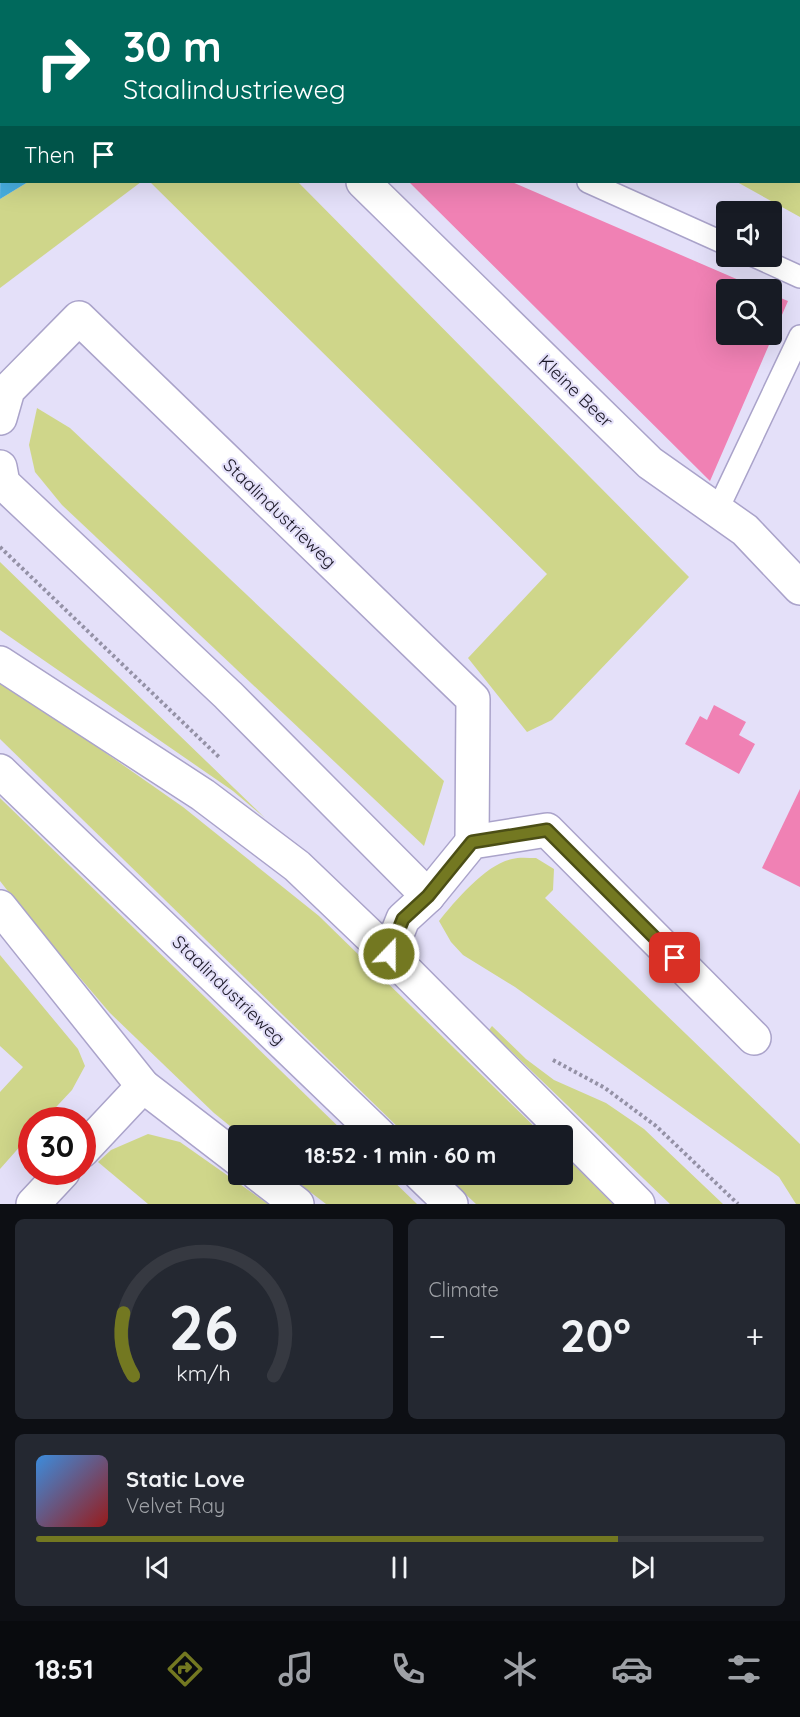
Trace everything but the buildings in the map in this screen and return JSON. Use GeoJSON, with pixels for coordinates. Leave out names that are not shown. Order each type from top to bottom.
{"type":"FeatureCollection","features":[{"type":"Feature","properties":{"kind":"street","name":"Kleine Beer"},"geometry":{"type":"LineString","coordinates":[[364,183],[650,463],[745,530],[800,588]]}},
{"type":"Feature","properties":{"kind":"street","name":"Staalindustrieweg"},"geometry":{"type":"LineString","coordinates":[[0,418],[8,390],[79,318],[473,699],[472,842]]}},
{"type":"Feature","properties":{"kind":"street"},"geometry":{"type":"LineString","coordinates":[[0,467],[3,483],[228,695],[428,896]]}},
{"type":"Feature","properties":{"kind":"street"},"geometry":{"type":"LineString","coordinates":[[0,663],[213,802],[297,866],[389,954],[638,1204]]}},
{"type":"Feature","properties":{"kind":"street","name":"Staalindustrieweg"},"geometry":{"type":"LineString","coordinates":[[0,771],[369,1125]]}},
{"type":"Feature","properties":{"kind":"street"},"geometry":{"type":"LineString","coordinates":[[389,954],[403,919],[428,896],[472,842],[547,830],[754,1038]]}},
{"type":"Feature","properties":{"kind":"street"},"geometry":{"type":"LineString","coordinates":[[0,907],[143,1086],[228,1151]]}},
{"type":"Feature","properties":{"kind":"street"},"geometry":{"type":"LineString","coordinates":[[96,1136],[143,1086]]}},
{"type":"Feature","properties":{"kind":"street"},"geometry":{"type":"LineString","coordinates":[[33,1204],[51,1185]]}},
{"type":"Feature","properties":{"kind":"street"},"geometry":{"type":"LineString","coordinates":[[272,1185],[297,1204]]}},
{"type":"Feature","properties":{"kind":"street"},"geometry":{"type":"LineString","coordinates":[[431,1185],[451,1204]]}},
{"type":"Feature","properties":{"kind":"lane"},"geometry":{"type":"LineString","coordinates":[[590,183],[716,240]]}},
{"type":"Feature","properties":{"kind":"lane"},"geometry":{"type":"LineString","coordinates":[[778,267],[800,277]]}},
{"type":"Feature","properties":{"kind":"lane"},"geometry":{"type":"LineString","coordinates":[[717,511],[800,336]]}},
{"type":"Feature","properties":{"kind":"green space"},"geometry":{"type":"Polygon","coordinates":[[[26,183],[140,183],[0,288],[0,199],[26,183]]]}},
{"type":"Feature","properties":{"kind":"green space"},"geometry":{"type":"Polygon","coordinates":[[[151,183],[299,183],[689,577],[552,720],[527,732],[468,658],[547,574],[151,183]]]}},
{"type":"Feature","properties":{"kind":"green space"},"geometry":{"type":"Polygon","coordinates":[[[739,183],[800,183],[800,217],[782,207],[782,201],[771,201],[739,183]]]}},
{"type":"Feature","properties":{"kind":"green space"},"geometry":{"type":"Polygon","coordinates":[[[37,408],[70,428],[444,781],[424,846],[62,505],[35,472],[29,445],[37,408]]]}},
{"type":"Feature","properties":{"kind":"green space"},"geometry":{"type":"Polygon","coordinates":[[[0,562],[265,818],[233,791],[0,630],[0,562]]]}},
{"type":"Feature","properties":{"kind":"green space"},"geometry":{"type":"Polygon","coordinates":[[[0,679],[183,807],[319,916],[533,1125],[396,1125],[0,739],[0,679]]]}},
{"type":"Feature","properties":{"kind":"green space"},"geometry":{"type":"Polygon","coordinates":[[[0,798],[337,1125],[229,1125],[110,1013],[0,881],[0,798]]]}},
{"type":"Feature","properties":{"kind":"green space"},"geometry":{"type":"Polygon","coordinates":[[[518,858],[536,858],[554,869],[553,890],[545,898],[800,1144],[800,1204],[796,1204],[779,1177],[515,987],[463,955],[451,942],[439,921],[472,884],[502,862],[518,858]]]}},
{"type":"Feature","properties":{"kind":"green space"},"geometry":{"type":"Polygon","coordinates":[[[0,955],[78,1049],[85,1066],[72,1090],[56,1107],[18,1107],[18,1149],[0,1169],[0,1092],[23,1067],[0,1046],[0,955]]]}},
{"type":"Feature","properties":{"kind":"green space"},"geometry":{"type":"Polygon","coordinates":[[[492,1026],[526,1059],[554,1080],[606,1103],[644,1129],[723,1204],[670,1204],[489,1030],[492,1026]]]}},
{"type":"Feature","properties":{"kind":"green space"},"geometry":{"type":"Polygon","coordinates":[[[148,1134],[180,1142],[228,1176],[228,1185],[241,1185],[268,1204],[148,1204],[98,1162],[111,1150],[148,1134]]]}},
{"type":"Feature","properties":{"kind":"green space"},"geometry":{"type":"Polygon","coordinates":[[[573,1164],[613,1204],[476,1204],[456,1185],[573,1185],[573,1164]]]}},
{"type":"Feature","properties":{"kind":"green space"},"geometry":{"type":"Polygon","coordinates":[[[301,1185],[397,1185],[417,1204],[326,1204],[301,1185]]]}},
{"type":"Feature","properties":{"kind":"water"},"geometry":{"type":"Polygon","coordinates":[[[0,183],[26,183],[0,199],[0,183]]]}},
{"type":"Feature","properties":{"kind":"route"},"geometry":{"type":"LineString","coordinates":[[389,954],[403,919],[428,896],[472,842],[547,830],[675,958]]}}]}
